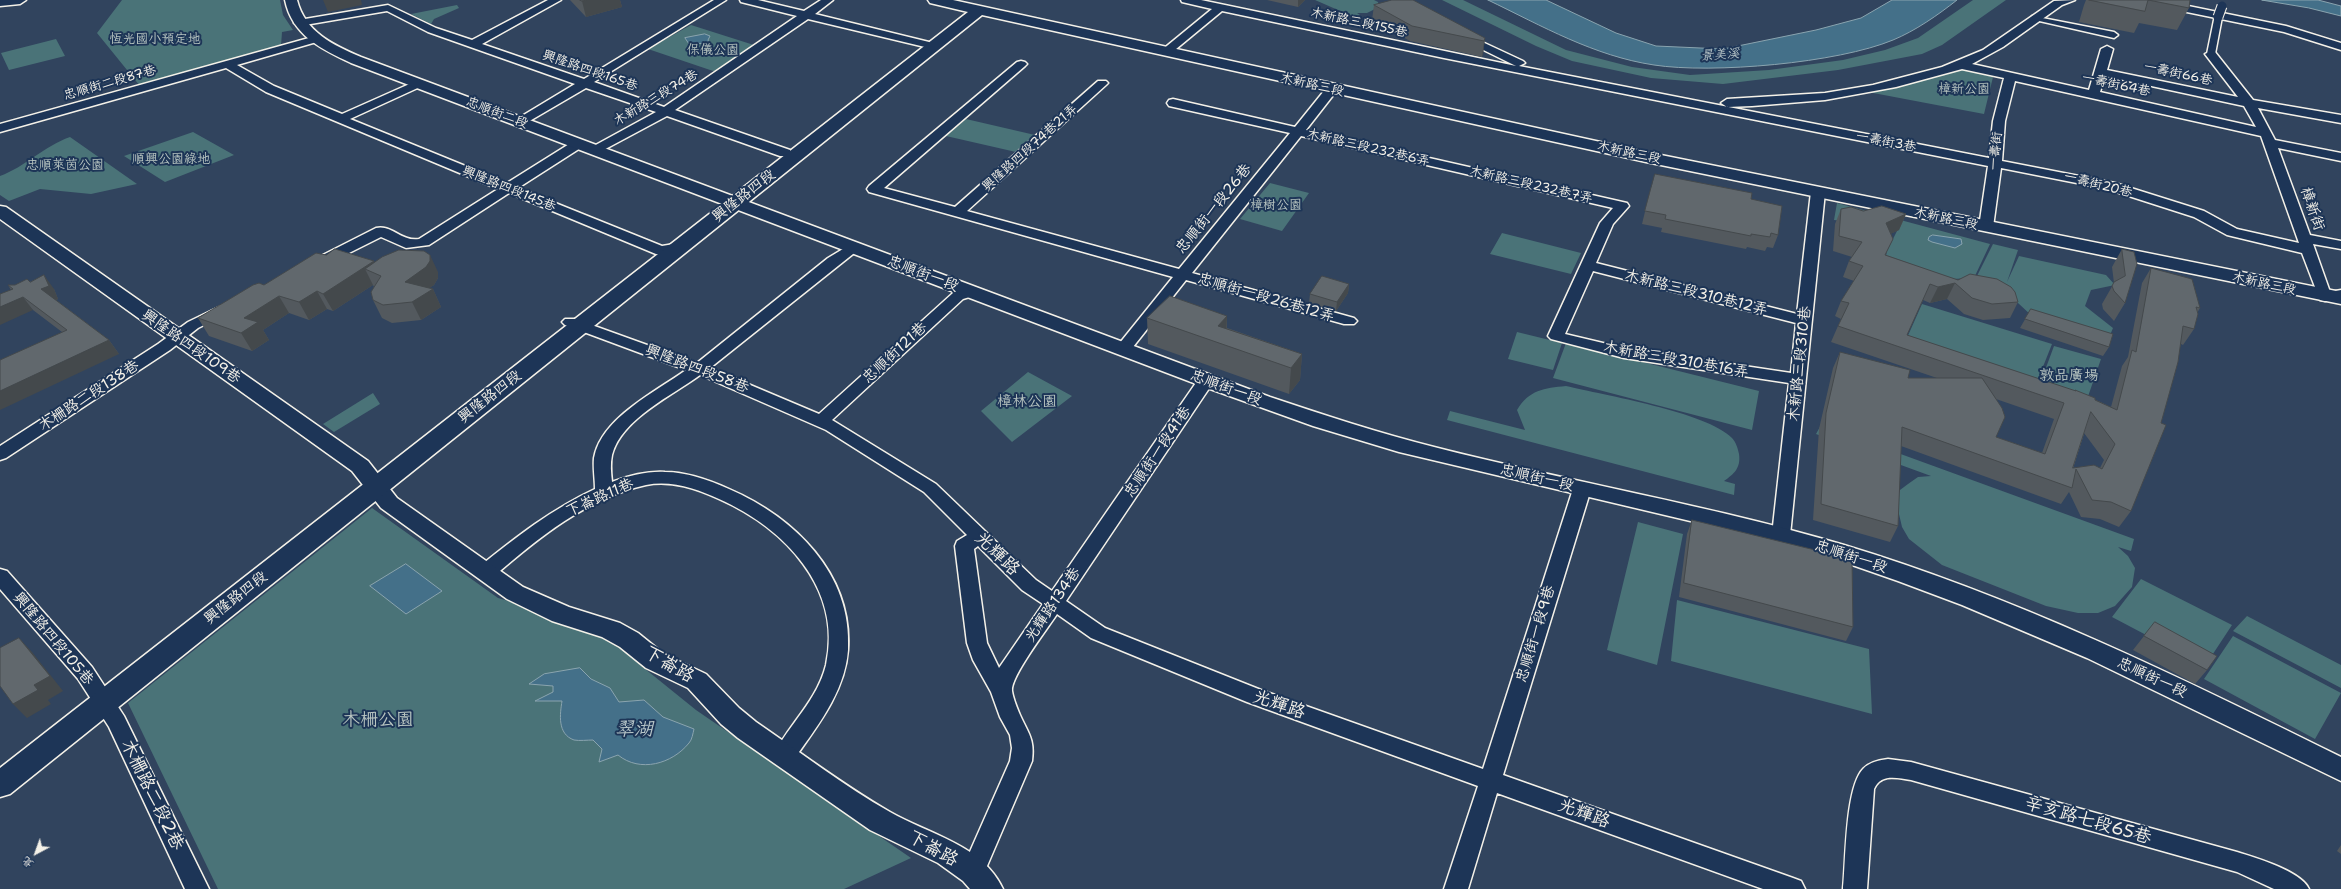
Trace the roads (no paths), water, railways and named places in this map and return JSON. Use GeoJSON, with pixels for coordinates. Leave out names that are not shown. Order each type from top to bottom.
{"type":"FeatureCollection","features":[{"type":"Feature","properties":{"kind":"main road","name":"木新路三段"},"geometry":{"type":"LineString","coordinates":[[938,0],[1332,89],[1986,227],[2337,298]]}},
{"type":"Feature","properties":{"kind":"main road","name":"興隆路四段"},"geometry":{"type":"LineString","coordinates":[[731,201],[785,154],[925,44],[975,9]]}},
{"type":"Feature","properties":{"kind":"main road","name":"興隆路四段"},"geometry":{"type":"LineString","coordinates":[[0,767],[100,697],[975,9]]}},
{"type":"Feature","properties":{"kind":"main road","name":"興隆路四段"},"geometry":{"type":"LineString","coordinates":[[0,785],[100,697]]}},
{"type":"Feature","properties":{"kind":"street"},"geometry":{"type":"LineString","coordinates":[[0,2],[20,0]]}},
{"type":"Feature","properties":{"kind":"street","name":"忠順街二段"},"geometry":{"type":"LineString","coordinates":[[291,0],[299,23],[316,39],[356,60],[731,201]]}},
{"type":"Feature","properties":{"kind":"street"},"geometry":{"type":"LineString","coordinates":[[473,44],[556,0]]}},
{"type":"Feature","properties":{"kind":"street"},"geometry":{"type":"LineString","coordinates":[[521,122],[586,84],[721,0]]}},
{"type":"Feature","properties":{"kind":"street"},"geometry":{"type":"LineString","coordinates":[[746,0],[925,44]]}},
{"type":"Feature","properties":{"kind":"street","name":"木新路三段74巷"},"geometry":{"type":"LineString","coordinates":[[596,150],[664,112],[828,0]]}},
{"type":"Feature","properties":{"kind":"street","name":"木新路三段155巷"},"geometry":{"type":"LineString","coordinates":[[1186,0],[1444,55],[1564,78]]}},
{"type":"Feature","properties":{"kind":"street"},"geometry":{"type":"LineString","coordinates":[[1453,31],[1508,58],[1564,78],[1684,102],[1759,103],[1830,97],[1886,86],[1960,65],[1984,53],[2058,3],[2070,0]]}},
{"type":"Feature","properties":{"kind":"street"},"geometry":{"type":"LineString","coordinates":[[2143,0],[2286,29],[2341,46]]}},
{"type":"Feature","properties":{"kind":"street"},"geometry":{"type":"LineString","coordinates":[[2223,0],[2211,54],[2249,103]]}},
{"type":"Feature","properties":{"kind":"street"},"geometry":{"type":"LineString","coordinates":[[1166,52],[1220,7]]}},
{"type":"Feature","properties":{"kind":"street","name":"興隆路四段165巷"},"geometry":{"type":"LineString","coordinates":[[299,23],[388,8],[432,30],[785,154]]}},
{"type":"Feature","properties":{"kind":"street"},"geometry":{"type":"LineString","coordinates":[[2035,18],[2114,35]]}},
{"type":"Feature","properties":{"kind":"street","name":"忠順街二段87巷"},"geometry":{"type":"LineString","coordinates":[[0,128],[316,39]]}},
{"type":"Feature","properties":{"kind":"street"},"geometry":{"type":"LineString","coordinates":[[2093,96],[2108,49]]}},
{"type":"Feature","properties":{"kind":"street","name":"興隆路四段145巷"},"geometry":{"type":"LineString","coordinates":[[228,64],[270,89],[336,114],[340,119],[509,188],[670,249]]}},
{"type":"Feature","properties":{"kind":"street","name":"忠順街一段26巷12弄"},"geometry":{"type":"LineString","coordinates":[[1021,64],[874,189],[959,211],[1348,321]]}},
{"type":"Feature","properties":{"kind":"street","name":"一壽街64巷"},"geometry":{"type":"LineString","coordinates":[[1960,65],[2268,138],[2341,157]]}},
{"type":"Feature","properties":{"kind":"street","name":"一壽街66巷"},"geometry":{"type":"LineString","coordinates":[[2101,72],[2249,103],[2341,119]]}},
{"type":"Feature","properties":{"kind":"street","name":"一壽街"},"geometry":{"type":"LineString","coordinates":[[1986,227],[2000,121],[2010,77]]}},
{"type":"Feature","properties":{"kind":"street","name":"興隆路四段74巷21弄"},"geometry":{"type":"LineString","coordinates":[[959,211],[1102,83]]}},
{"type":"Feature","properties":{"kind":"street"},"geometry":{"type":"LineString","coordinates":[[340,119],[418,84]]}},
{"type":"Feature","properties":{"kind":"street","name":"忠順街一段26巷"},"geometry":{"type":"LineString","coordinates":[[1123,349],[1332,89]]}},
{"type":"Feature","properties":{"kind":"street","name":"一壽街3巷"},"geometry":{"type":"LineString","coordinates":[[1684,102],[1995,162]]}},
{"type":"Feature","properties":{"kind":"street","name":"木新路三段232巷6弄"},"geometry":{"type":"LineString","coordinates":[[1173,103],[1439,164]]}},
{"type":"Feature","properties":{"kind":"street","name":"樟新街"},"geometry":{"type":"LineString","coordinates":[[2249,103],[2268,138],[2306,244],[2337,298]]}},
{"type":"Feature","properties":{"kind":"street"},"geometry":{"type":"LineString","coordinates":[[306,268],[381,231],[405,244],[416,245],[433,238],[578,144]]}},
{"type":"Feature","properties":{"kind":"street","name":"一壽街20巷"},"geometry":{"type":"LineString","coordinates":[[1995,162],[2110,186],[2199,214],[2232,232],[2306,244],[2341,245]]}},
{"type":"Feature","properties":{"kind":"street","name":"木新路三段232巷7弄"},"geometry":{"type":"LineString","coordinates":[[1439,164],[1622,206],[1607,223],[1588,265]]}},
{"type":"Feature","properties":{"kind":"street","name":"木新路三段310巷"},"geometry":{"type":"LineString","coordinates":[[1781,536],[1818,192]]}},
{"type":"Feature","properties":{"kind":"street","name":"忠順街一段"},"geometry":{"type":"LineString","coordinates":[[731,201],[1206,381],[1295,413],[1385,441],[1781,536],[1910,577],[2066,639],[2229,713],[2341,770]]}},
{"type":"Feature","properties":{"kind":"street","name":"興隆路四段109巷"},"geometry":{"type":"LineString","coordinates":[[0,211],[360,466],[373,483]]}},
{"type":"Feature","properties":{"kind":"street"},"geometry":{"type":"LineString","coordinates":[[604,493],[602,460],[605,448],[617,430],[644,403],[698,369],[852,247]]}},
{"type":"Feature","properties":{"kind":"street","name":"木新路三段310巷12弄"},"geometry":{"type":"LineString","coordinates":[[1588,265],[1804,320]]}},
{"type":"Feature","properties":{"kind":"street","name":"木新路三段310巷16弄"},"geometry":{"type":"LineString","coordinates":[[1588,265],[1556,336],[1624,354],[1798,379]]}},
{"type":"Feature","properties":{"kind":"street","name":"忠順街121巷"},"geometry":{"type":"LineString","coordinates":[[822,420],[958,296],[971,292]]}},
{"type":"Feature","properties":{"kind":"street","name":"木柵路二段138巷"},"geometry":{"type":"LineString","coordinates":[[0,454],[177,337],[197,322],[231,305]]}},
{"type":"Feature","properties":{"kind":"street","name":"興隆路四段58巷"},"geometry":{"type":"LineString","coordinates":[[575,324],[698,369],[822,420]]}},
{"type":"Feature","properties":{"kind":"street","name":"忠順街一段41巷"},"geometry":{"type":"LineString","coordinates":[[1109,522],[1206,381]]}},
{"type":"Feature","properties":{"kind":"street","name":"光輝路"},"geometry":{"type":"LineString","coordinates":[[822,420],[930,488],[1008,567],[1054,604],[1098,633],[1254,696],[1491,779],[1792,889]]}},
{"type":"Feature","properties":{"kind":"street","name":"下崙路11巷"},"geometry":{"type":"LineString","coordinates":[[486,572],[523,540],[550,521],[604,493],[626,484],[648,478],[666,478],[700,485],[750,504],[771,518],[799,542],[821,572],[831,594],[838,618],[838,649],[833,678],[818,707],[784,756]]}},
{"type":"Feature","properties":{"kind":"street","name":"下崙路"},"geometry":{"type":"LineString","coordinates":[[373,483],[388,503],[486,572],[534,602],[611,630],[629,640],[655,661],[686,674],[704,687],[736,721],[784,756],[880,821],[948,854],[980,881],[1021,761],[1023,748],[1020,734],[1010,717],[1002,690],[983,660],[977,643],[964,546],[978,537]]}},
{"type":"Feature","properties":{"kind":"street","name":"忠順街一段9巷"},"geometry":{"type":"LineString","coordinates":[[1456,889],[1582,489]]}},
{"type":"Feature","properties":{"kind":"street","name":"光輝路134巷"},"geometry":{"type":"LineString","coordinates":[[1002,690],[1007,672],[1109,522]]}},
{"type":"Feature","properties":{"kind":"street","name":"興隆路四段105巷"},"geometry":{"type":"LineString","coordinates":[[0,576],[85,673],[100,697]]}},
{"type":"Feature","properties":{"kind":"street","name":"木柵路二段2巷"},"geometry":{"type":"LineString","coordinates":[[100,697],[116,722],[197,889]]}},
{"type":"Feature","properties":{"kind":"street","name":"辛亥路七段65巷"},"geometry":{"type":"LineString","coordinates":[[1854,889],[1863,789],[1867,778],[1875,770],[1891,769],[1911,771],[2237,862],[2264,872],[2296,889]]}},
{"type":"Feature","properties":{"kind":"water","name":"景美溪"},"geometry":{"type":"Polygon","coordinates":[[[1488,0],[1546,0],[1616,33],[1656,46],[1723,49],[1816,30],[1861,18],[1892,0],[1957,0],[1910,32],[1893,40],[1869,48],[1841,55],[1809,60],[1741,67],[1708,68],[1654,65],[1610,55],[1548,30],[1488,0]]]}},
{"type":"Feature","properties":{"kind":"water"},"geometry":{"type":"Polygon","coordinates":[[[2262,0],[2318,0],[2341,6],[2341,16],[2309,8],[2262,0]]]}},
{"type":"Feature","properties":{"kind":"water"},"geometry":{"type":"Polygon","coordinates":[[[705,34],[710,36],[708,40],[709,43],[689,44],[685,38],[705,34]]]}},
{"type":"Feature","properties":{"kind":"water"},"geometry":{"type":"Polygon","coordinates":[[[1933,235],[1961,239],[1962,244],[1955,248],[1928,240],[1929,237],[1933,235]]]}},
{"type":"Feature","properties":{"kind":"water"},"geometry":{"type":"Polygon","coordinates":[[[406,564],[442,591],[406,614],[370,586],[406,564]]]}},
{"type":"Feature","properties":{"kind":"water","name":"翠湖"},"geometry":{"type":"Polygon","coordinates":[[[580,668],[591,679],[610,688],[619,702],[644,700],[663,717],[694,729],[690,742],[674,756],[655,764],[636,764],[627,761],[618,755],[599,762],[602,749],[593,740],[574,740],[565,733],[562,728],[560,717],[562,701],[535,701],[553,692],[553,686],[529,684],[544,674],[580,668]]]}},
{"type":"Feature","properties":{"kind":"park label","name":"恆光國小預定地"},"geometry":{"type":"Point","coordinates":[155,40]}},
{"type":"Feature","properties":{"kind":"park label","name":"保儀公園"},"geometry":{"type":"Point","coordinates":[713,51]}},
{"type":"Feature","properties":{"kind":"park label","name":"樟新公園"},"geometry":{"type":"Point","coordinates":[1964,90]}},
{"type":"Feature","properties":{"kind":"park label","name":"順興公園綠地"},"geometry":{"type":"Point","coordinates":[171,160]}},
{"type":"Feature","properties":{"kind":"park label","name":"忠順萊茵公園"},"geometry":{"type":"Point","coordinates":[65,166]}},
{"type":"Feature","properties":{"kind":"park label","name":"樟樹公園"},"geometry":{"type":"Point","coordinates":[1276,206]}},
{"type":"Feature","properties":{"kind":"park label","name":"敦品廣場"},"geometry":{"type":"Point","coordinates":[2069,376]}},
{"type":"Feature","properties":{"kind":"park label","name":"樟林公園"},"geometry":{"type":"Point","coordinates":[1027,402]}},
{"type":"Feature","properties":{"kind":"park label","name":"木柵公園"},"geometry":{"type":"Point","coordinates":[378,720]}}]}
